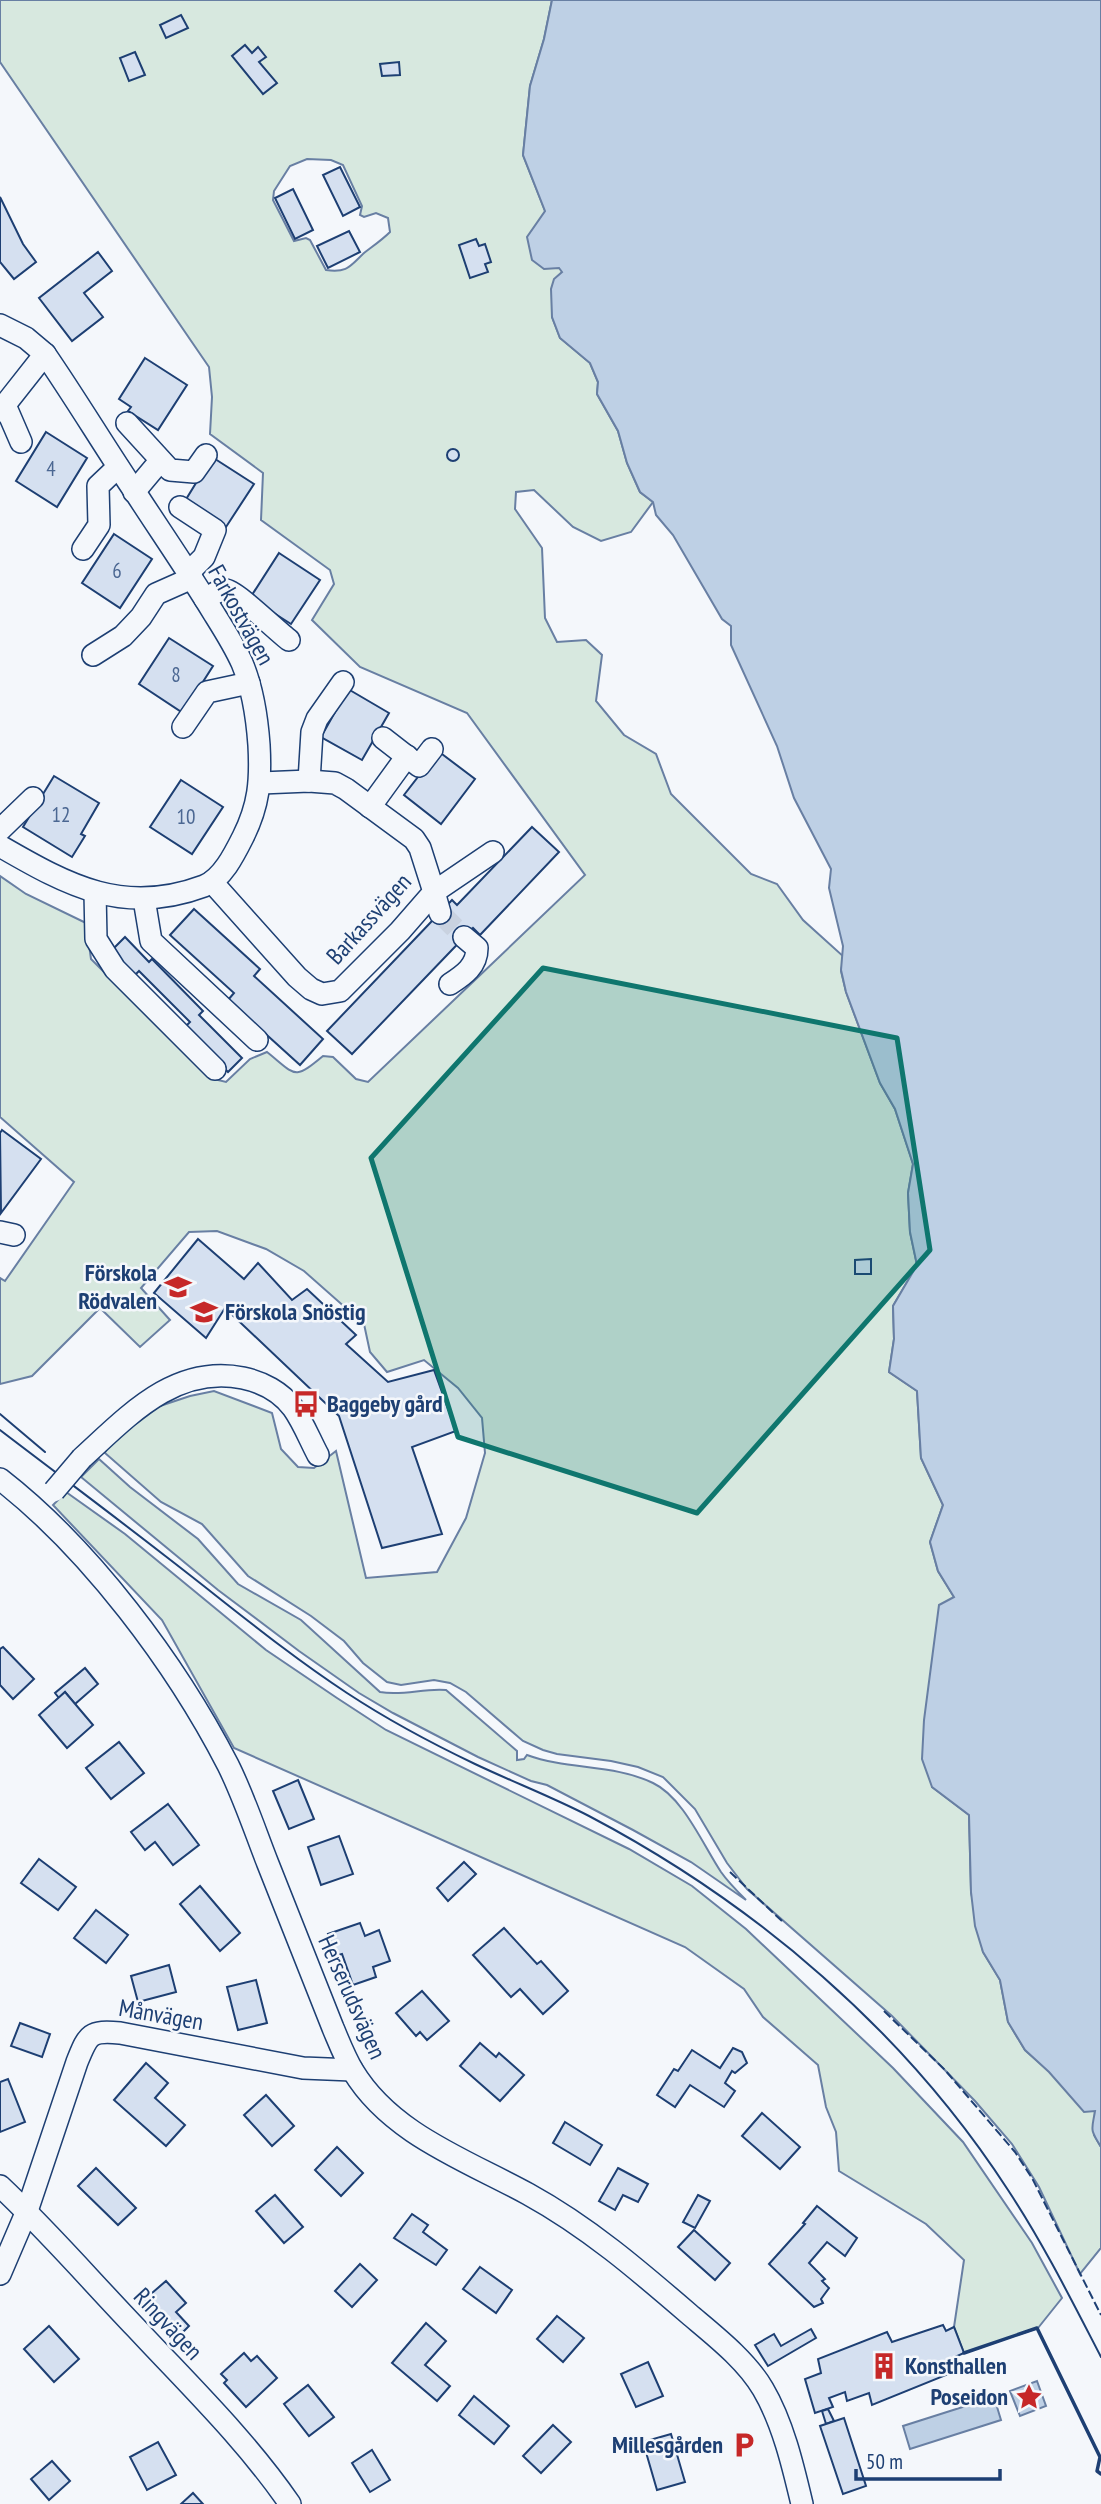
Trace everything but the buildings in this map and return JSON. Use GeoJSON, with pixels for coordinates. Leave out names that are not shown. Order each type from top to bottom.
{"type":"FeatureCollection","features":[{"type":"Feature","properties":{"kind":"street","name":"Farkostvägen"},"geometry":{"type":"LineString","coordinates":[[0,325],[26,338],[45,355],[205,598],[242,662],[257,714],[261,783],[253,817],[234,855],[212,882]]}},
{"type":"Feature","properties":{"kind":"street"},"geometry":{"type":"LineString","coordinates":[[20,442],[2,408],[45,355]]}},
{"type":"Feature","properties":{"kind":"street"},"geometry":{"type":"LineString","coordinates":[[127,423],[170,470],[194,472],[206,455]]}},
{"type":"Feature","properties":{"kind":"street"},"geometry":{"type":"LineString","coordinates":[[134,492],[160,461]]}},
{"type":"Feature","properties":{"kind":"street"},"geometry":{"type":"LineString","coordinates":[[83,549],[99,525],[88,488],[118,467]]}},
{"type":"Feature","properties":{"kind":"street"},"geometry":{"type":"LineString","coordinates":[[93,655],[123,636],[141,617],[156,594],[190,575],[204,557],[215,530],[180,507]]}},
{"type":"Feature","properties":{"kind":"street"},"geometry":{"type":"LineString","coordinates":[[205,598],[222,590],[236,594],[289,640]]}},
{"type":"Feature","properties":{"kind":"street"},"geometry":{"type":"LineString","coordinates":[[309,780],[312,732],[317,719],[343,682]]}},
{"type":"Feature","properties":{"kind":"street"},"geometry":{"type":"LineString","coordinates":[[183,727],[207,692],[249,683]]}},
{"type":"Feature","properties":{"kind":"street"},"geometry":{"type":"LineString","coordinates":[[383,738],[419,766],[432,749]]}},
{"type":"Feature","properties":{"kind":"street"},"geometry":{"type":"LineString","coordinates":[[370,807],[407,756]]}},
{"type":"Feature","properties":{"kind":"street","name":"Barkassvägen"},"geometry":{"type":"LineString","coordinates":[[212,882],[297,977],[322,994],[340,991],[400,931],[434,892],[420,848],[414,839],[346,789],[335,783],[309,780],[261,783]]}},
{"type":"Feature","properties":{"kind":"street"},"geometry":{"type":"LineString","coordinates":[[0,830],[33,798]]}},
{"type":"Feature","properties":{"kind":"street"},"geometry":{"type":"LineString","coordinates":[[0,846],[37,868],[95,892],[144,900],[191,891],[212,882]]}},
{"type":"Feature","properties":{"kind":"street"},"geometry":{"type":"LineString","coordinates":[[440,913],[434,892],[493,852]]}},
{"type":"Feature","properties":{"kind":"street"},"geometry":{"type":"LineString","coordinates":[[95,892],[96,939],[103,953],[115,969],[215,1069]]}},
{"type":"Feature","properties":{"kind":"street"},"geometry":{"type":"LineString","coordinates":[[144,900],[151,941],[257,1040]]}},
{"type":"Feature","properties":{"kind":"street"},"geometry":{"type":"LineString","coordinates":[[450,984],[467,973],[477,958],[477,948],[464,937]]}},
{"type":"Feature","properties":{"kind":"street"},"geometry":{"type":"LineString","coordinates":[[38,1510],[82,1458],[138,1408],[180,1381],[214,1376],[257,1381],[276,1392],[292,1407],[318,1455]]}},
{"type":"Feature","properties":{"kind":"street","name":"Herserudsvägen"},"geometry":{"type":"LineString","coordinates":[[0,1479],[38,1510],[135,1620],[192,1703],[228,1766],[352,2070],[367,2091],[402,2124],[568,2217],[607,2244],[707,2329],[749,2369],[762,2386],[775,2412],[802,2504]]}},
{"type":"Feature","properties":{"kind":"street","name":"Månvägen"},"geometry":{"type":"LineString","coordinates":[[0,2274],[27,2211],[77,2062],[86,2040],[98,2031],[303,2068],[352,2070]]}},
{"type":"Feature","properties":{"kind":"street","name":"Ringvägen"},"geometry":{"type":"LineString","coordinates":[[0,2186],[27,2211],[267,2470],[290,2504]]}},
{"type":"Feature","properties":{"kind":"highlighted area"},"geometry":{"type":"Polygon","coordinates":[[[543,968],[897,1038],[930,1250],[697,1513],[458,1437],[371,1158],[543,968]]]}},
{"type":"Feature","properties":{"kind":"shaded area"},"geometry":{"type":"Polygon","coordinates":[[[0,0],[552,0],[530,86],[523,155],[545,211],[562,272],[552,317],[560,338],[590,363],[598,382],[597,394],[618,431],[627,463],[640,492],[653,502],[631,532],[601,541],[573,527],[534,490],[516,492],[515,509],[542,548],[545,618],[557,642],[586,640],[602,655],[596,701],[624,735],[656,754],[671,794],[751,874],[777,884],[803,920],[844,957],[841,971],[846,992],[880,1083],[895,1109],[913,1164],[908,1193],[910,1232],[917,1265],[893,1306],[894,1339],[889,1372],[917,1391],[921,1458],[943,1505],[930,1542],[938,1571],[954,1597],[932,1787],[969,1815],[971,1892],[983,1952],[1000,1980],[1008,2022],[1025,2050],[1095,2111],[1094,2135],[1101,2147],[1101,2248],[1080,2274],[1039,2187],[1012,2144],[975,2101],[892,2016],[747,1889],[727,1863],[695,1809],[663,1777],[638,1767],[543,1750],[523,1741],[466,1692],[450,1683],[434,1680],[401,1685],[387,1682],[363,1663],[344,1641],[311,1616],[248,1576],[202,1524],[161,1502],[105,1453],[108,1445],[151,1409],[214,1391],[272,1413],[281,1449],[298,1467],[314,1468],[336,1451],[366,1578],[437,1572],[466,1518],[485,1453],[482,1418],[458,1388],[424,1360],[387,1372],[370,1352],[364,1324],[304,1271],[266,1249],[217,1231],[189,1232],[141,1288],[170,1320],[140,1347],[100,1308],[32,1376],[0,1384],[0,1278],[5,1281],[74,1182],[0,1117],[0,876],[26,894],[86,923],[91,959],[210,1078],[226,1082],[250,1059],[267,1052],[295,1072],[306,1069],[323,1056],[333,1057],[356,1079],[368,1082],[585,875],[467,713],[360,667],[312,620],[334,584],[330,570],[261,520],[263,473],[210,434],[212,397],[209,367],[0,62],[0,0]],[[307,159],[290,166],[274,191],[273,200],[294,241],[306,238],[310,240],[326,270],[339,270],[352,265],[390,232],[388,218],[376,213],[364,217],[360,215],[362,206],[343,165],[331,160],[307,159]]]}},
{"type":"Feature","properties":{"kind":"shaded area"},"geometry":{"type":"Polygon","coordinates":[[[99,1459],[130,1487],[198,1539],[238,1584],[301,1620],[380,1692],[446,1690],[517,1751],[517,1760],[524,1759],[527,1755],[558,1763],[623,1773],[653,1783],[664,1790],[683,1810],[724,1876],[746,1900],[691,1862],[633,1830],[547,1785],[531,1781],[478,1757],[359,1693],[218,1590],[81,1477],[99,1459]]]}},
{"type":"Feature","properties":{"kind":"shaded area"},"geometry":{"type":"Polygon","coordinates":[[[66,1492],[125,1534],[266,1650],[386,1730],[629,1849],[692,1886],[746,1929],[893,2068],[963,2142],[1032,2243],[1062,2298],[1038,2328],[964,2353],[954,2327],[964,2260],[926,2224],[839,2171],[836,2132],[826,2107],[818,2065],[763,2017],[744,1989],[685,1947],[234,1748],[162,1620],[53,1505],[66,1492]]]}},
{"type":"Feature","properties":{"kind":"water"},"geometry":{"type":"Polygon","coordinates":[[[552,0],[1101,0],[1101,2147],[1092,2129],[1095,2111],[1084,2112],[1049,2072],[1025,2050],[1008,2022],[1000,1980],[983,1952],[975,1926],[971,1892],[969,1815],[932,1787],[922,1759],[924,1720],[939,1605],[954,1597],[938,1571],[930,1542],[943,1505],[921,1458],[917,1391],[889,1372],[894,1339],[893,1306],[917,1265],[910,1232],[908,1193],[913,1164],[895,1109],[880,1083],[846,992],[841,970],[843,946],[829,888],[831,869],[794,798],[777,746],[731,645],[731,626],[722,619],[673,535],[656,515],[653,502],[640,492],[627,463],[618,431],[597,394],[598,382],[590,363],[560,338],[552,317],[551,289],[554,279],[562,272],[559,268],[544,269],[532,260],[527,237],[545,211],[523,155],[530,86],[552,0]]]}},
{"type":"Feature","properties":{"kind":"water"},"geometry":{"type":"Polygon","coordinates":[[[1037,2381],[1046,2406],[1020,2416],[1010,2391],[1037,2381]]]}},
{"type":"Feature","properties":{"kind":"water"},"geometry":{"type":"Polygon","coordinates":[[[994,2397],[1001,2420],[910,2449],[903,2426],[994,2397]]]}},
{"type":"Feature","properties":{"kind":"tunnel"},"geometry":{"type":"LineString","coordinates":[[440,913],[464,937]]}},
{"type":"Feature","properties":{"kind":"tram line"},"geometry":{"type":"LineString","coordinates":[[0,1414],[45,1452]]}},
{"type":"Feature","properties":{"kind":"tram line"},"geometry":{"type":"LineString","coordinates":[[0,1430],[277,1643],[347,1693],[426,1739],[575,1809],[651,1851],[768,1931],[822,1976],[874,2025],[923,2077],[967,2132],[1033,2231],[1101,2357]]}},
{"type":"Feature","properties":{"kind":"fence"},"geometry":{"type":"LineString","coordinates":[[730,1872],[784,1923]]}},
{"type":"Feature","properties":{"kind":"fence"},"geometry":{"type":"LineString","coordinates":[[884,2011],[945,2070],[1015,2152],[1032,2178],[1101,2315]]}},
{"type":"Feature","properties":{"kind":"wall"},"geometry":{"type":"LineString","coordinates":[[964,2353],[1037,2328],[1100,2457],[1097,2471],[1101,2474]]}},
{"type":"Feature","properties":{"kind":"place","name":"Förskola Rödvalen"},"geometry":{"type":"Point","coordinates":[178,1287]}},
{"type":"Feature","properties":{"kind":"place","name":"Förskola Snöstig"},"geometry":{"type":"Point","coordinates":[204,1312]}},
{"type":"Feature","properties":{"kind":"place","name":"Baggeby gård"},"geometry":{"type":"Point","coordinates":[306,1404]}},
{"type":"Feature","properties":{"kind":"place","name":"Konsthallen"},"geometry":{"type":"Point","coordinates":[884,2366]}},
{"type":"Feature","properties":{"kind":"place","name":"Poseidon"},"geometry":{"type":"Point","coordinates":[1029,2397]}},
{"type":"Feature","properties":{"kind":"place","name":"Millesgården"},"geometry":{"type":"Point","coordinates":[744,2445]}}]}
